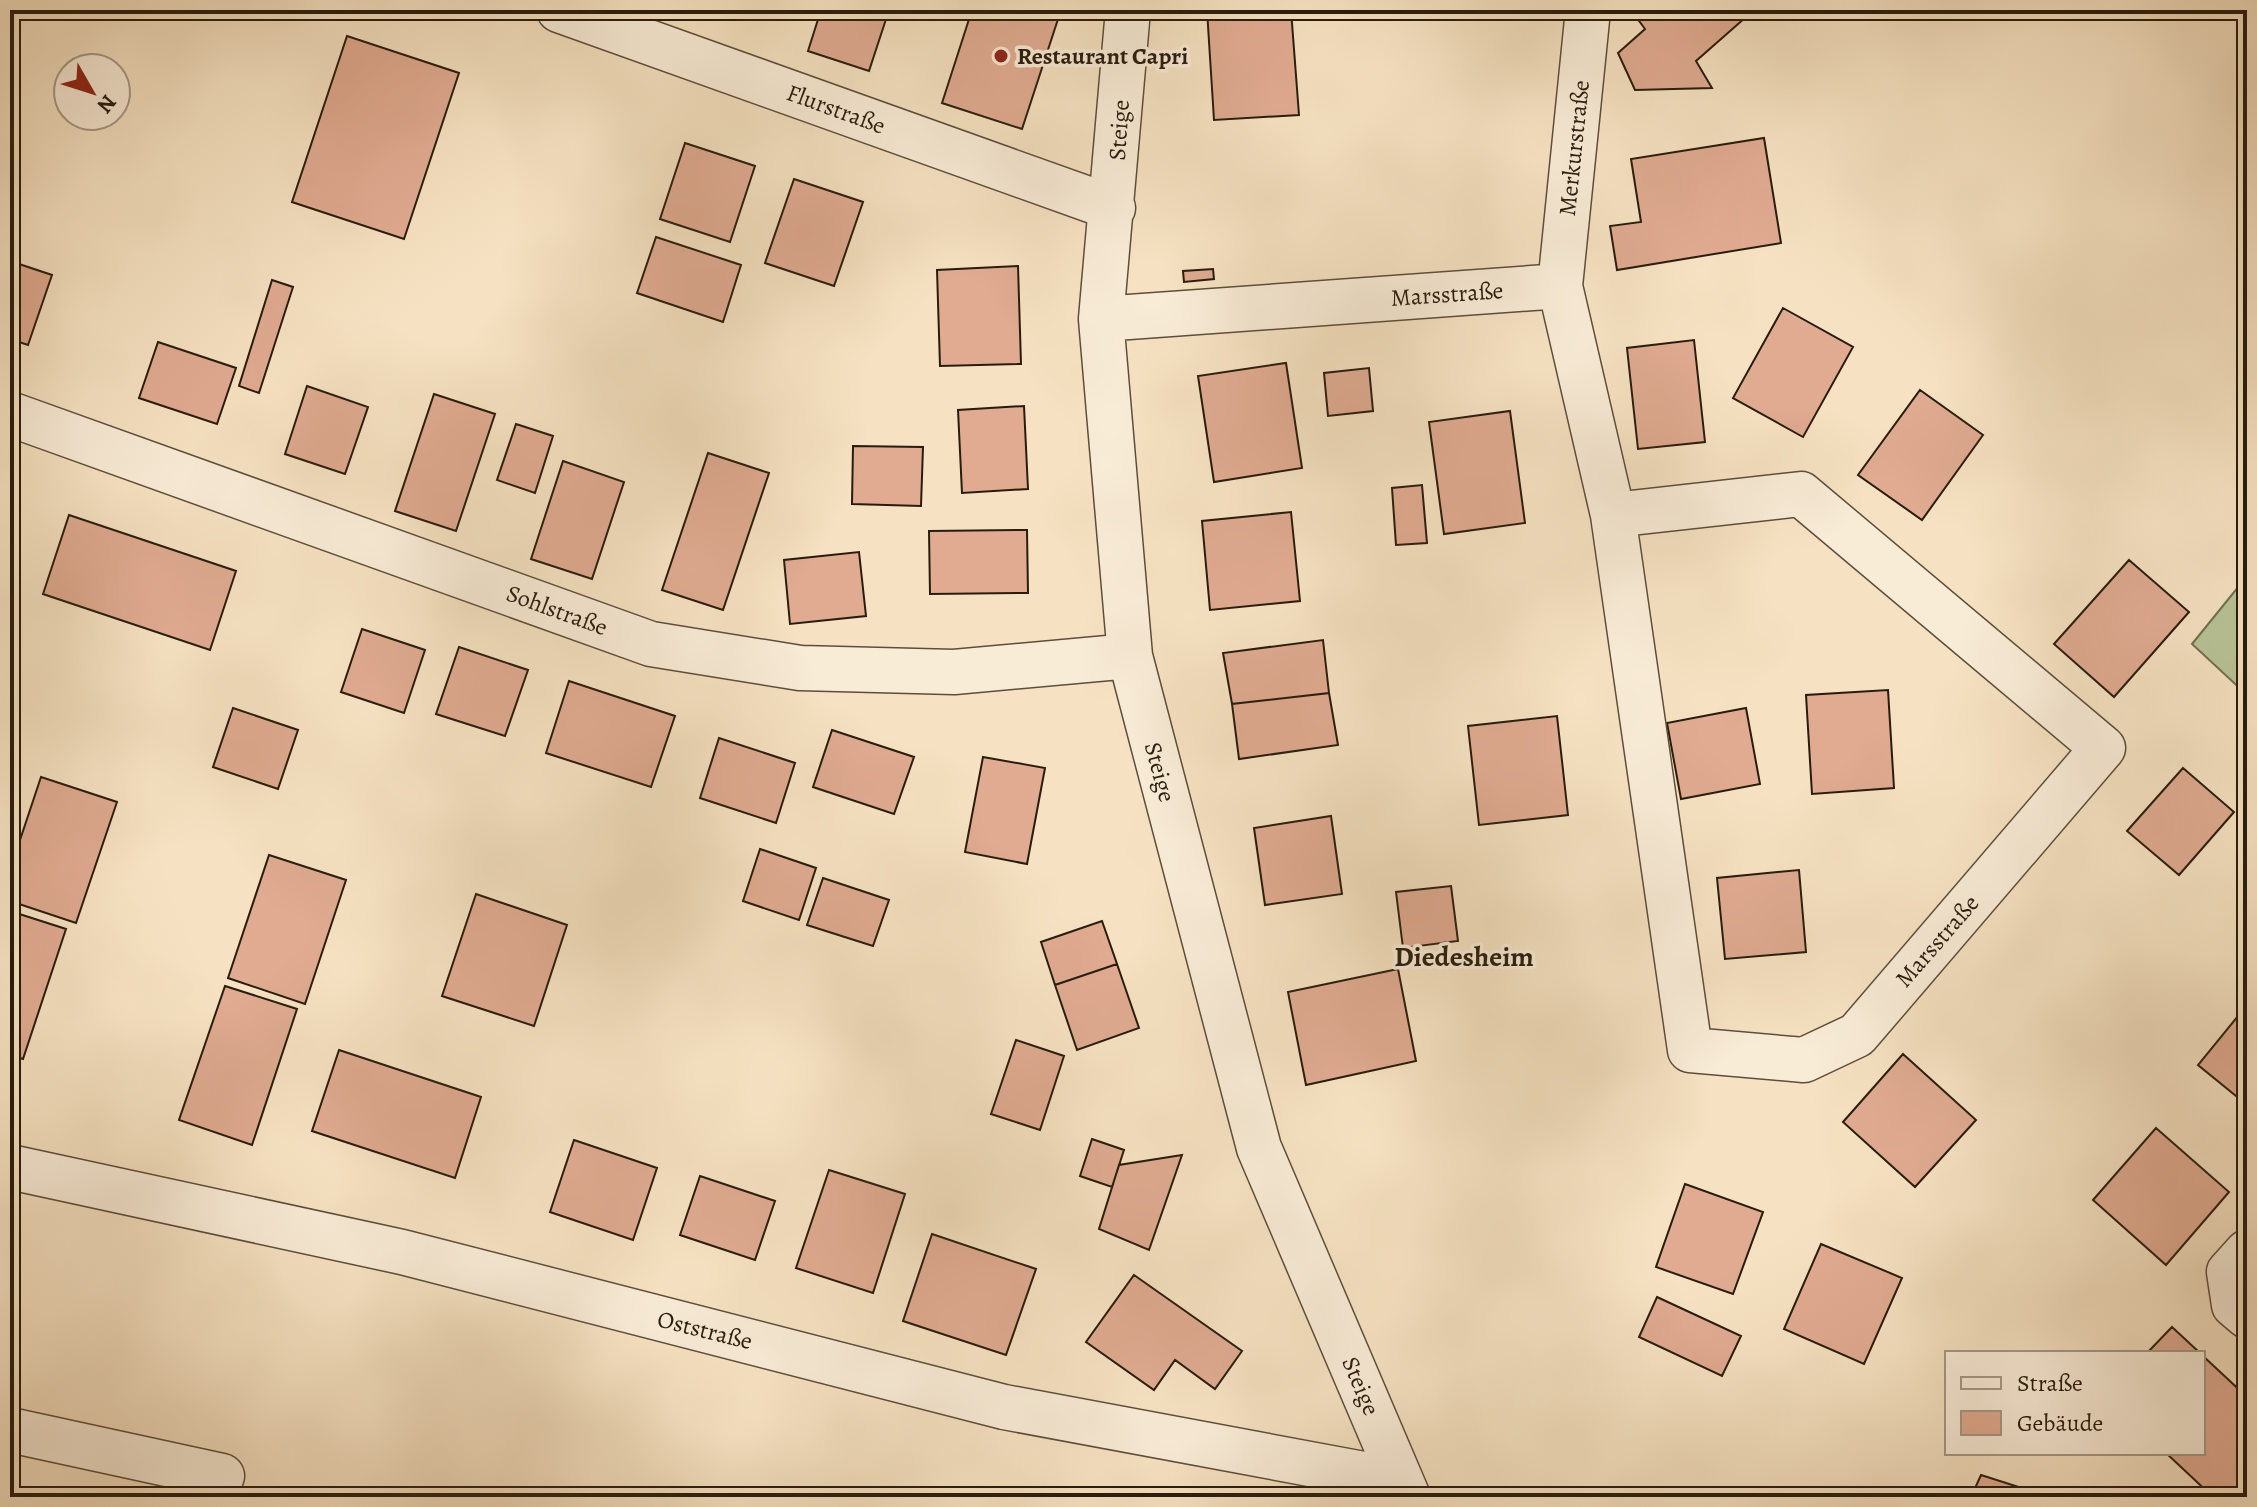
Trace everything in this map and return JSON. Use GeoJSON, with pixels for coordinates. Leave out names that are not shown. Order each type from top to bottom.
{"type":"FeatureCollection","features":[{"type":"Feature","properties":{"kind":"street","name":"Flurstraße"},"geometry":{"type":"LineString","coordinates":[[559,10],[1113,208]]}},
{"type":"Feature","properties":{"kind":"street","name":"Steige"},"geometry":{"type":"LineString","coordinates":[[1128,10],[1101,319],[1130,656],[1259,1148],[1404,1489]]}},
{"type":"Feature","properties":{"kind":"street","name":"Merkurstraße"},"geometry":{"type":"LineString","coordinates":[[1560,286],[1588,10]]}},
{"type":"Feature","properties":{"kind":"street","name":"Marsstraße"},"geometry":{"type":"LineString","coordinates":[[1101,319],[1560,286],[1613,515],[1690,1050],[1804,1060],[1857,1035],[2103,748],[1801,494],[1613,515]]}},
{"type":"Feature","properties":{"kind":"street","name":"Sohlstraße"},"geometry":{"type":"LineString","coordinates":[[10,414],[651,644],[800,668],[954,672],[1130,656]]}},
{"type":"Feature","properties":{"kind":"street","name":"Oststraße"},"geometry":{"type":"LineString","coordinates":[[10,1167],[402,1252],[1004,1407],[1404,1489]]}},
{"type":"Feature","properties":{"kind":"street"},"geometry":{"type":"LineString","coordinates":[[2247,1252],[2229,1272],[2234,1305],[2247,1316]]}},
{"type":"Feature","properties":{"kind":"street"},"geometry":{"type":"LineString","coordinates":[[10,1430],[222,1476]]}},
{"type":"Feature","properties":{"kind":"green space"},"geometry":{"type":"Polygon","coordinates":[[[2247,576],[2247,695],[2192,644],[2247,576]]]}},
{"type":"Feature","properties":{"kind":"building"},"geometry":{"type":"Polygon","coordinates":[[[688,10],[711,10],[709,17],[688,10]]]}},
{"type":"Feature","properties":{"kind":"building"},"geometry":{"type":"Polygon","coordinates":[[[821,10],[889,10],[869,71],[808,51],[821,10]]]}},
{"type":"Feature","properties":{"kind":"building","name":"Restaurant Capri"},"geometry":{"type":"Polygon","coordinates":[[[972,10],[1061,10],[1022,129],[942,103],[972,10]]]}},
{"type":"Feature","properties":{"kind":"building"},"geometry":{"type":"Polygon","coordinates":[[[1207,10],[1291,10],[1299,115],[1214,120],[1207,10]]]}},
{"type":"Feature","properties":{"kind":"building"},"geometry":{"type":"Polygon","coordinates":[[[1631,10],[1754,10],[1696,61],[1712,88],[1635,90],[1618,53],[1645,29],[1631,10]]]}},
{"type":"Feature","properties":{"kind":"building"},"geometry":{"type":"Polygon","coordinates":[[[347,36],[459,73],[404,239],[292,202],[347,36]]]}},
{"type":"Feature","properties":{"kind":"building"},"geometry":{"type":"Polygon","coordinates":[[[1764,138],[1781,243],[1617,270],[1610,226],[1641,222],[1631,159],[1764,138]]]}},
{"type":"Feature","properties":{"kind":"building"},"geometry":{"type":"Polygon","coordinates":[[[685,143],[755,166],[730,242],[660,219],[685,143]]]}},
{"type":"Feature","properties":{"kind":"building"},"geometry":{"type":"Polygon","coordinates":[[[794,179],[863,202],[834,286],[765,263],[794,179]]]}},
{"type":"Feature","properties":{"kind":"building"},"geometry":{"type":"Polygon","coordinates":[[[656,237],[741,265],[723,322],[637,293],[656,237]]]}},
{"type":"Feature","properties":{"kind":"building"},"geometry":{"type":"Polygon","coordinates":[[[10,261],[52,275],[28,345],[10,339],[10,261]]]}},
{"type":"Feature","properties":{"kind":"building"},"geometry":{"type":"Polygon","coordinates":[[[1018,266],[1021,364],[940,366],[937,270],[1018,266]]]}},
{"type":"Feature","properties":{"kind":"building"},"geometry":{"type":"Polygon","coordinates":[[[1213,269],[1214,279],[1184,282],[1183,271],[1213,269]]]}},
{"type":"Feature","properties":{"kind":"building"},"geometry":{"type":"Polygon","coordinates":[[[272,280],[293,287],[259,393],[239,386],[272,280]]]}},
{"type":"Feature","properties":{"kind":"building"},"geometry":{"type":"Polygon","coordinates":[[[1783,308],[1853,347],[1803,437],[1733,398],[1783,308]]]}},
{"type":"Feature","properties":{"kind":"building"},"geometry":{"type":"Polygon","coordinates":[[[1694,340],[1705,442],[1638,449],[1627,348],[1694,340]]]}},
{"type":"Feature","properties":{"kind":"building"},"geometry":{"type":"Polygon","coordinates":[[[158,342],[236,368],[217,424],[139,398],[158,342]]]}},
{"type":"Feature","properties":{"kind":"building"},"geometry":{"type":"Polygon","coordinates":[[[1286,363],[1302,468],[1214,482],[1198,376],[1286,363]]]}},
{"type":"Feature","properties":{"kind":"building"},"geometry":{"type":"Polygon","coordinates":[[[1369,368],[1373,411],[1328,416],[1324,373],[1369,368]]]}},
{"type":"Feature","properties":{"kind":"building"},"geometry":{"type":"Polygon","coordinates":[[[307,386],[368,407],[345,474],[285,454],[307,386]]]}},
{"type":"Feature","properties":{"kind":"building"},"geometry":{"type":"Polygon","coordinates":[[[1920,390],[1983,435],[1922,520],[1858,475],[1920,390]]]}},
{"type":"Feature","properties":{"kind":"building"},"geometry":{"type":"Polygon","coordinates":[[[434,394],[495,414],[456,531],[395,511],[434,394]]]}},
{"type":"Feature","properties":{"kind":"building"},"geometry":{"type":"Polygon","coordinates":[[[1024,406],[1028,489],[962,493],[958,410],[1024,406]]]}},
{"type":"Feature","properties":{"kind":"building"},"geometry":{"type":"Polygon","coordinates":[[[1510,411],[1525,523],[1444,534],[1429,422],[1510,411]]]}},
{"type":"Feature","properties":{"kind":"building"},"geometry":{"type":"Polygon","coordinates":[[[516,424],[553,436],[535,493],[497,480],[516,424]]]}},
{"type":"Feature","properties":{"kind":"building"},"geometry":{"type":"Polygon","coordinates":[[[853,446],[923,447],[921,506],[852,504],[853,446]]]}},
{"type":"Feature","properties":{"kind":"building"},"geometry":{"type":"Polygon","coordinates":[[[708,453],[769,473],[723,610],[662,590],[708,453]]]}},
{"type":"Feature","properties":{"kind":"building"},"geometry":{"type":"Polygon","coordinates":[[[563,461],[624,482],[592,579],[531,559],[563,461]]]}},
{"type":"Feature","properties":{"kind":"building"},"geometry":{"type":"Polygon","coordinates":[[[1422,485],[1427,543],[1396,545],[1392,488],[1422,485]]]}},
{"type":"Feature","properties":{"kind":"building"},"geometry":{"type":"Polygon","coordinates":[[[1291,512],[1300,601],[1210,610],[1202,521],[1291,512]]]}},
{"type":"Feature","properties":{"kind":"building"},"geometry":{"type":"Polygon","coordinates":[[[69,515],[236,571],[210,650],[43,594],[69,515]]]}},
{"type":"Feature","properties":{"kind":"building"},"geometry":{"type":"Polygon","coordinates":[[[1027,530],[1028,593],[930,594],[929,531],[1027,530]]]}},
{"type":"Feature","properties":{"kind":"building"},"geometry":{"type":"Polygon","coordinates":[[[859,552],[866,616],[790,624],[784,560],[859,552]]]}},
{"type":"Feature","properties":{"kind":"building"},"geometry":{"type":"Polygon","coordinates":[[[2129,560],[2189,612],[2114,697],[2054,644],[2129,560]]]}},
{"type":"Feature","properties":{"kind":"building"},"geometry":{"type":"Polygon","coordinates":[[[362,629],[425,650],[404,713],[341,692],[362,629]]]}},
{"type":"Feature","properties":{"kind":"building"},"geometry":{"type":"Polygon","coordinates":[[[1323,640],[1329,693],[1232,704],[1223,653],[1323,640]]]}},
{"type":"Feature","properties":{"kind":"building"},"geometry":{"type":"Polygon","coordinates":[[[459,647],[528,670],[505,736],[436,714],[459,647]]]}},
{"type":"Feature","properties":{"kind":"building"},"geometry":{"type":"Polygon","coordinates":[[[569,681],[675,716],[651,787],[546,753],[569,681]]]}},
{"type":"Feature","properties":{"kind":"building"},"geometry":{"type":"Polygon","coordinates":[[[1888,690],[1894,788],[1812,794],[1806,695],[1888,690]]]}},
{"type":"Feature","properties":{"kind":"building"},"geometry":{"type":"Polygon","coordinates":[[[1329,693],[1338,745],[1239,759],[1232,704],[1329,693]]]}},
{"type":"Feature","properties":{"kind":"building"},"geometry":{"type":"Polygon","coordinates":[[[233,708],[298,730],[278,789],[213,767],[233,708]]]}},
{"type":"Feature","properties":{"kind":"building"},"geometry":{"type":"Polygon","coordinates":[[[1746,708],[1760,784],[1681,799],[1667,723],[1746,708]]]}},
{"type":"Feature","properties":{"kind":"building"},"geometry":{"type":"Polygon","coordinates":[[[1557,716],[1568,815],[1479,825],[1468,726],[1557,716]]]}},
{"type":"Feature","properties":{"kind":"building"},"geometry":{"type":"Polygon","coordinates":[[[832,730],[914,757],[894,814],[813,787],[832,730]]]}},
{"type":"Feature","properties":{"kind":"building"},"geometry":{"type":"Polygon","coordinates":[[[719,738],[795,763],[776,823],[700,798],[719,738]]]}},
{"type":"Feature","properties":{"kind":"building"},"geometry":{"type":"Polygon","coordinates":[[[983,757],[1045,768],[1027,864],[965,852],[983,757]]]}},
{"type":"Feature","properties":{"kind":"building"},"geometry":{"type":"Polygon","coordinates":[[[2183,768],[2234,812],[2179,875],[2127,831],[2183,768]]]}},
{"type":"Feature","properties":{"kind":"building"},"geometry":{"type":"Polygon","coordinates":[[[41,777],[117,802],[76,923],[10,901],[10,870],[41,777]]]}},
{"type":"Feature","properties":{"kind":"building"},"geometry":{"type":"Polygon","coordinates":[[[1331,816],[1342,894],[1265,905],[1254,828],[1331,816]]]}},
{"type":"Feature","properties":{"kind":"building"},"geometry":{"type":"Polygon","coordinates":[[[760,849],[816,868],[799,920],[743,901],[760,849]]]}},
{"type":"Feature","properties":{"kind":"building"},"geometry":{"type":"Polygon","coordinates":[[[269,855],[346,880],[305,1004],[228,978],[269,855]]]}},
{"type":"Feature","properties":{"kind":"building"},"geometry":{"type":"Polygon","coordinates":[[[1799,870],[1806,952],[1725,959],[1717,878],[1799,870]]]}},
{"type":"Feature","properties":{"kind":"building"},"geometry":{"type":"Polygon","coordinates":[[[823,878],[889,900],[873,946],[807,925],[823,878]]]}},
{"type":"Feature","properties":{"kind":"building"},"geometry":{"type":"Polygon","coordinates":[[[1451,886],[1458,941],[1403,948],[1396,892],[1451,886]]]}},
{"type":"Feature","properties":{"kind":"building"},"geometry":{"type":"Polygon","coordinates":[[[476,894],[567,925],[534,1026],[442,996],[476,894]]]}},
{"type":"Feature","properties":{"kind":"building"},"geometry":{"type":"Polygon","coordinates":[[[10,911],[66,929],[23,1059],[10,1055],[10,911]]]}},
{"type":"Feature","properties":{"kind":"building"},"geometry":{"type":"Polygon","coordinates":[[[1102,921],[1117,964],[1055,985],[1041,942],[1102,921]]]}},
{"type":"Feature","properties":{"kind":"building"},"geometry":{"type":"Polygon","coordinates":[[[1117,964],[1139,1028],[1077,1050],[1055,985],[1117,964]]]}},
{"type":"Feature","properties":{"kind":"building"},"geometry":{"type":"Polygon","coordinates":[[[1398,969],[1416,1061],[1306,1085],[1288,992],[1398,969]]]}},
{"type":"Feature","properties":{"kind":"building"},"geometry":{"type":"Polygon","coordinates":[[[225,986],[297,1009],[252,1145],[179,1120],[225,986]]]}},
{"type":"Feature","properties":{"kind":"building"},"geometry":{"type":"Polygon","coordinates":[[[2247,1005],[2247,1105],[2198,1065],[2247,1005]]]}},
{"type":"Feature","properties":{"kind":"building"},"geometry":{"type":"Polygon","coordinates":[[[1016,1040],[1064,1056],[1040,1130],[991,1114],[1016,1040]]]}},
{"type":"Feature","properties":{"kind":"building"},"geometry":{"type":"Polygon","coordinates":[[[339,1050],[481,1097],[455,1178],[312,1131],[339,1050]]]}},
{"type":"Feature","properties":{"kind":"building"},"geometry":{"type":"Polygon","coordinates":[[[1903,1054],[1976,1120],[1915,1187],[1843,1122],[1903,1054]]]}},
{"type":"Feature","properties":{"kind":"building"},"geometry":{"type":"Polygon","coordinates":[[[2156,1128],[2229,1192],[2166,1265],[2093,1200],[2156,1128]]]}},
{"type":"Feature","properties":{"kind":"building"},"geometry":{"type":"Polygon","coordinates":[[[1092,1139],[1124,1150],[1112,1187],[1080,1176],[1092,1139]]]}},
{"type":"Feature","properties":{"kind":"building"},"geometry":{"type":"Polygon","coordinates":[[[574,1140],[657,1168],[633,1240],[550,1212],[574,1140]]]}},
{"type":"Feature","properties":{"kind":"building"},"geometry":{"type":"Polygon","coordinates":[[[1182,1155],[1149,1250],[1099,1229],[1119,1165],[1182,1155]]]}},
{"type":"Feature","properties":{"kind":"building"},"geometry":{"type":"Polygon","coordinates":[[[829,1170],[905,1194],[873,1293],[796,1268],[829,1170]]]}},
{"type":"Feature","properties":{"kind":"building"},"geometry":{"type":"Polygon","coordinates":[[[700,1176],[775,1201],[755,1260],[680,1235],[700,1176]]]}},
{"type":"Feature","properties":{"kind":"building"},"geometry":{"type":"Polygon","coordinates":[[[1685,1184],[1763,1212],[1733,1294],[1656,1267],[1685,1184]]]}},
{"type":"Feature","properties":{"kind":"building"},"geometry":{"type":"Polygon","coordinates":[[[932,1234],[1036,1269],[1006,1355],[903,1321],[932,1234]]]}},
{"type":"Feature","properties":{"kind":"building"},"geometry":{"type":"Polygon","coordinates":[[[1821,1244],[1902,1278],[1864,1364],[1784,1329],[1821,1244]]]}},
{"type":"Feature","properties":{"kind":"building"},"geometry":{"type":"Polygon","coordinates":[[[1134,1275],[1242,1351],[1215,1389],[1175,1360],[1154,1390],[1086,1342],[1134,1275]]]}},
{"type":"Feature","properties":{"kind":"building"},"geometry":{"type":"Polygon","coordinates":[[[1657,1297],[1741,1336],[1722,1376],[1639,1337],[1657,1297]]]}},
{"type":"Feature","properties":{"kind":"building"},"geometry":{"type":"Polygon","coordinates":[[[2172,1327],[2198,1351],[2149,1351],[2172,1327]]]}},
{"type":"Feature","properties":{"kind":"building"},"geometry":{"type":"Polygon","coordinates":[[[2205,1358],[2247,1397],[2247,1497],[2213,1497],[2168,1455],[2205,1455],[2205,1358]]]}},
{"type":"Feature","properties":{"kind":"building"},"geometry":{"type":"Polygon","coordinates":[[[1981,1475],[2022,1488],[2017,1497],[1971,1497],[1981,1475]]]}},
{"type":"Feature","properties":{"kind":"place","name":"Restaurant Capri"},"geometry":{"type":"Point","coordinates":[1001,56]}},
{"type":"Feature","properties":{"kind":"district","name":"Diedesheim"},"geometry":{"type":"Point","coordinates":[1464,957]}}]}
